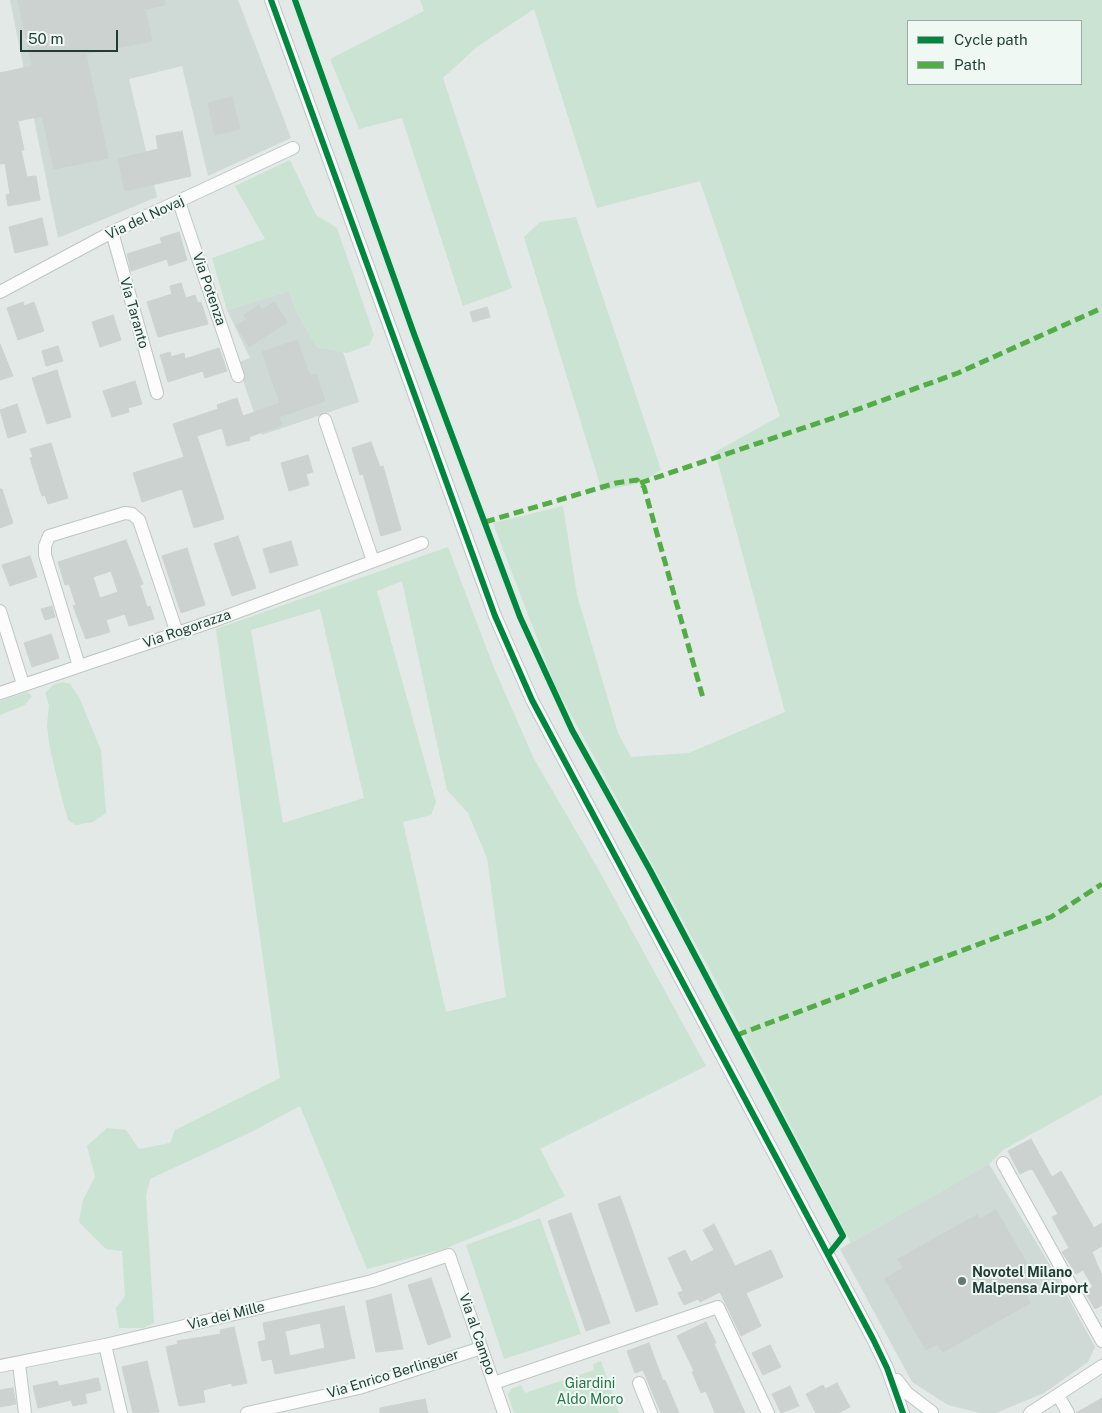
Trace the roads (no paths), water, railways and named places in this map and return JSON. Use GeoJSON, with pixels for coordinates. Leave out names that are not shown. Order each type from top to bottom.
{"type":"FeatureCollection","features":[{"type":"Feature","properties":{"kind":"street"},"geometry":{"type":"LineString","coordinates":[[271,0],[495,616],[528,692],[887,1368],[903,1413]]}},
{"type":"Feature","properties":{"kind":"street","name":"Via del Novaj"},"geometry":{"type":"LineString","coordinates":[[0,292],[112,232],[293,148]]}},
{"type":"Feature","properties":{"kind":"street","name":"Via Potenza"},"geometry":{"type":"LineString","coordinates":[[179,202],[238,376]]}},
{"type":"Feature","properties":{"kind":"street","name":"Via Taranto"},"geometry":{"type":"LineString","coordinates":[[112,232],[157,393]]}},
{"type":"Feature","properties":{"kind":"street"},"geometry":{"type":"LineString","coordinates":[[325,420],[373,561]]}},
{"type":"Feature","properties":{"kind":"street"},"geometry":{"type":"LineString","coordinates":[[78,666],[45,555],[44,546],[49,536],[125,513],[132,514],[139,520],[177,633]]}},
{"type":"Feature","properties":{"kind":"street","name":"Via Rogorazza"},"geometry":{"type":"LineString","coordinates":[[0,693],[177,633],[422,544]]}},
{"type":"Feature","properties":{"kind":"street"},"geometry":{"type":"LineString","coordinates":[[0,611],[23,684]]}},
{"type":"Feature","properties":{"kind":"street"},"geometry":{"type":"LineString","coordinates":[[1003,1163],[1102,1341]]}},
{"type":"Feature","properties":{"kind":"street","name":"Via dei Mille"},"geometry":{"type":"LineString","coordinates":[[0,1366],[19,1364],[105,1346],[372,1281],[449,1254]]}},
{"type":"Feature","properties":{"kind":"street","name":"Via al Campo"},"geometry":{"type":"LineString","coordinates":[[449,1254],[504,1413]]}},
{"type":"Feature","properties":{"kind":"street"},"geometry":{"type":"LineString","coordinates":[[494,1383],[718,1307],[768,1413]]}},
{"type":"Feature","properties":{"kind":"street"},"geometry":{"type":"LineString","coordinates":[[105,1346],[121,1413]]}},
{"type":"Feature","properties":{"kind":"street","name":"Via Enrico Berlinguer"},"geometry":{"type":"LineString","coordinates":[[247,1413],[360,1388],[481,1348]]}},
{"type":"Feature","properties":{"kind":"street"},"geometry":{"type":"LineString","coordinates":[[19,1364],[25,1413]]}},
{"type":"Feature","properties":{"kind":"street"},"geometry":{"type":"LineString","coordinates":[[1030,1413],[1102,1366]]}},
{"type":"Feature","properties":{"kind":"street"},"geometry":{"type":"LineString","coordinates":[[887,1368],[907,1393],[936,1413]]}},
{"type":"Feature","properties":{"kind":"street"},"geometry":{"type":"LineString","coordinates":[[639,1383],[650,1413]]}},
{"type":"Feature","properties":{"kind":"street"},"geometry":{"type":"LineString","coordinates":[[1058,1395],[1068,1413]]}},
{"type":"Feature","properties":{"kind":"street"},"geometry":{"type":"LineString","coordinates":[[926,1413],[932,1412]]}},
{"type":"Feature","properties":{"kind":"place","name":"Novotel Milano Malpensa Airport"},"geometry":{"type":"Point","coordinates":[962,1281]}},
{"type":"Feature","properties":{"kind":"park label","name":"Giardini Aldo Moro"},"geometry":{"type":"Point","coordinates":[590,1392]}}]}
